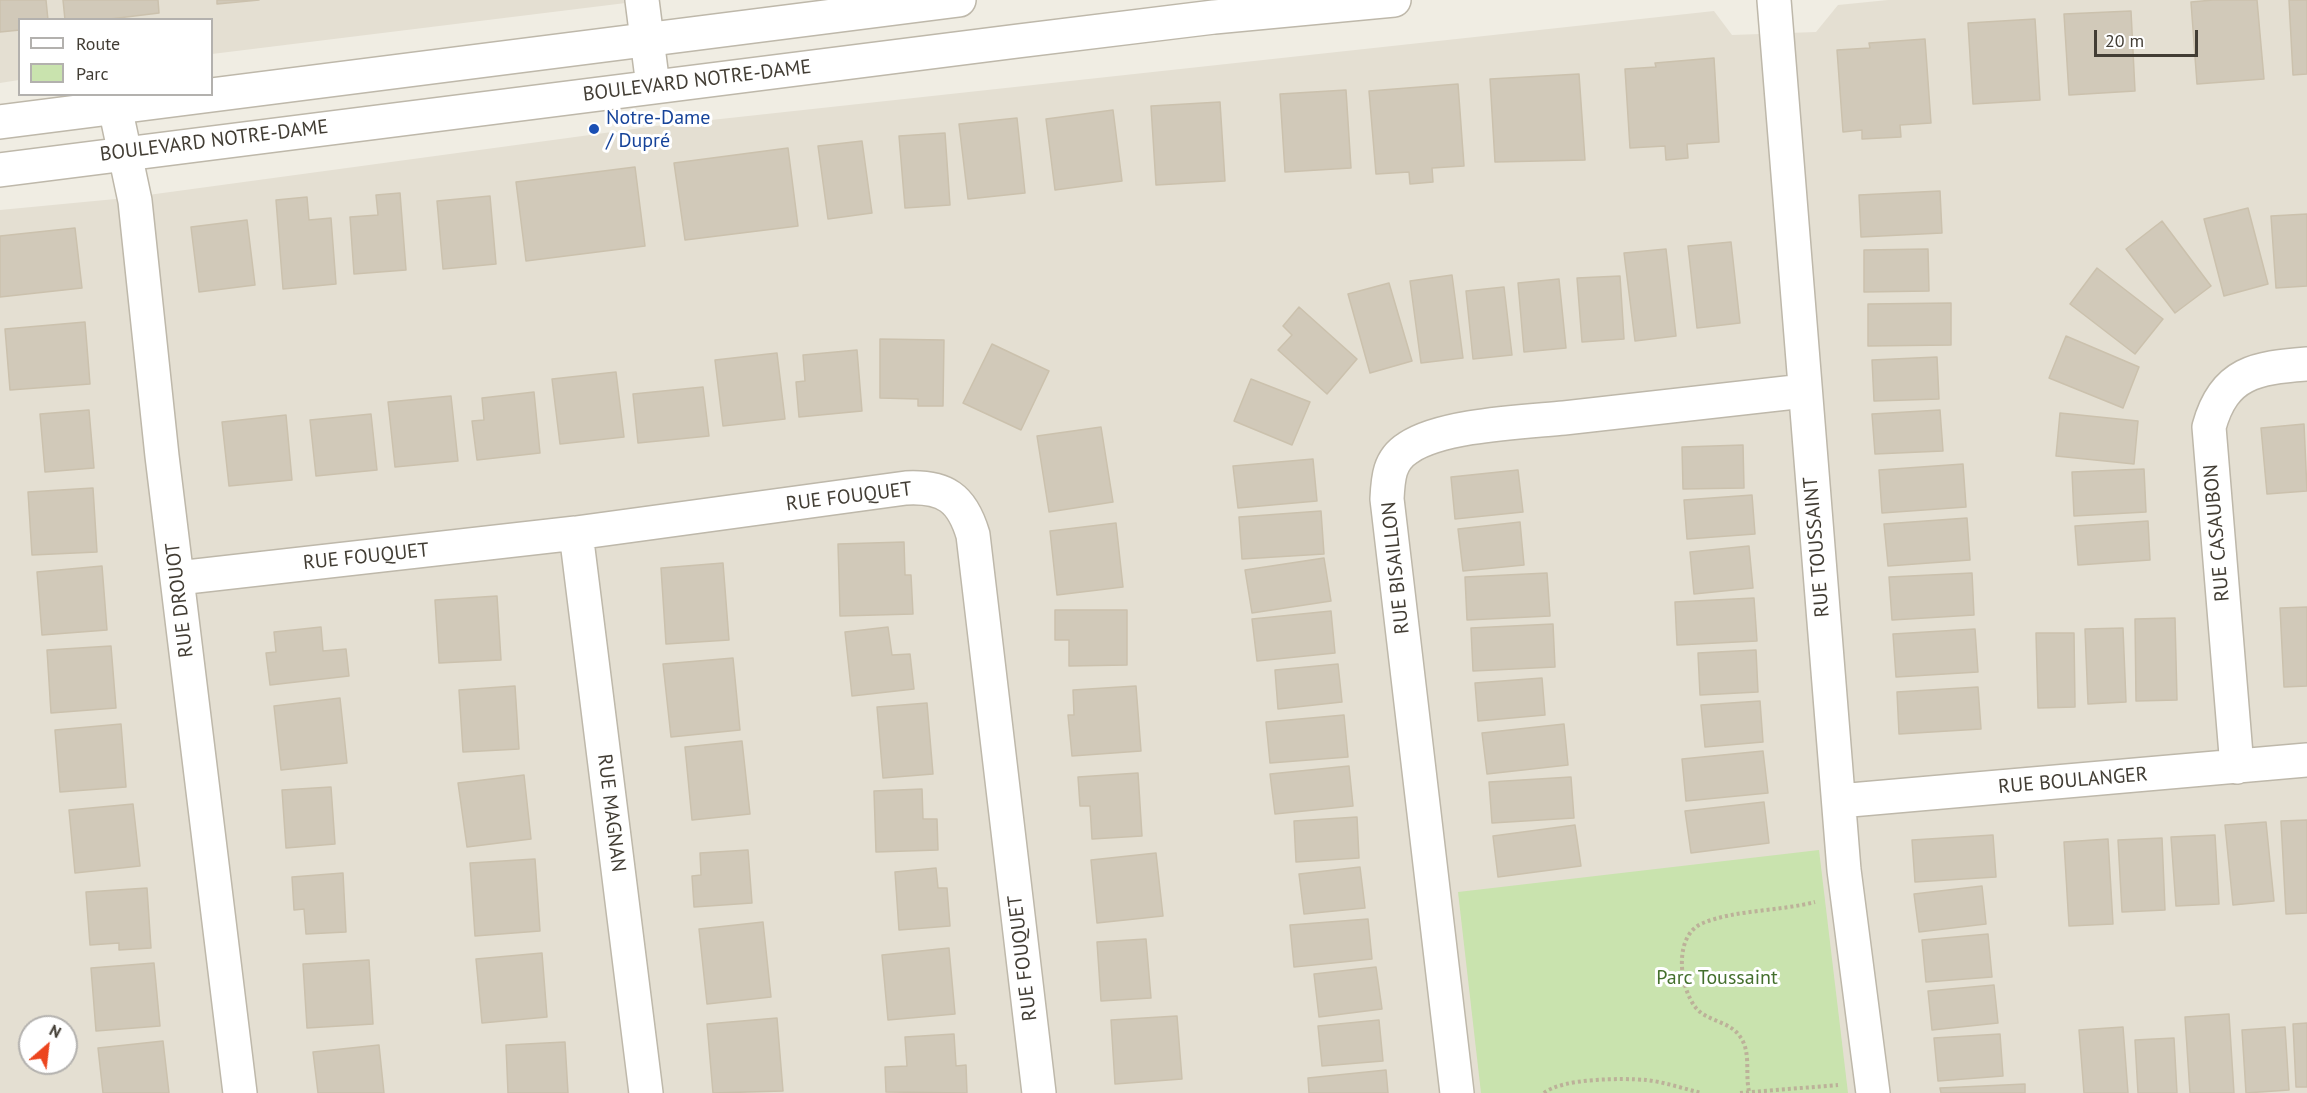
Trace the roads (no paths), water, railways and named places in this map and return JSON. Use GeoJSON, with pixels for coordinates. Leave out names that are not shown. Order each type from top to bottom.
{"type":"FeatureCollection","features":[{"type":"Feature","properties":{"kind":"street"},"geometry":{"type":"LineString","coordinates":[[642,0],[654,86]]}},
{"type":"Feature","properties":{"kind":"street"},"geometry":{"type":"LineString","coordinates":[[213,94],[959,0]]}},
{"type":"Feature","properties":{"kind":"street","name":"BOULEVARD NOTRE-DAME"},"geometry":{"type":"LineString","coordinates":[[0,170],[1214,17],[1394,0]]}},
{"type":"Feature","properties":{"kind":"street","name":"RUE TOUSSAINT"},"geometry":{"type":"LineString","coordinates":[[1774,0],[1804,392],[1839,801],[1872,1088]]}},
{"type":"Feature","properties":{"kind":"street"},"geometry":{"type":"LineString","coordinates":[[0,122],[201,96]]}},
{"type":"Feature","properties":{"kind":"street","name":"RUE DROUOT"},"geometry":{"type":"LineString","coordinates":[[115,107],[135,207],[240,1093]]}},
{"type":"Feature","properties":{"kind":"street","name":"RUE CASAUBON"},"geometry":{"type":"LineString","coordinates":[[2236,767],[2209,427],[2220,397],[2242,376],[2272,367],[2307,364]]}},
{"type":"Feature","properties":{"kind":"street","name":"RUE BISAILLON"},"geometry":{"type":"LineString","coordinates":[[1457,1093],[1387,499],[1388,478],[1395,459],[1409,447],[1426,439],[1488,426],[1804,392]]}},
{"type":"Feature","properties":{"kind":"street","name":"RUE FOUQUET"},"geometry":{"type":"LineString","coordinates":[[178,578],[576,533],[906,488],[937,489],[958,503],[968,520],[972,535],[1040,1093]]}},
{"type":"Feature","properties":{"kind":"street","name":"RUE MAGNAN"},"geometry":{"type":"LineString","coordinates":[[576,533],[646,1093]]}},
{"type":"Feature","properties":{"kind":"street","name":"RUE BOULANGER"},"geometry":{"type":"LineString","coordinates":[[1839,801],[2307,760]]}},
{"type":"Feature","properties":{"kind":"place","name":"Notre-Dame / Dupré"},"geometry":{"type":"Point","coordinates":[594,129]}},
{"type":"Feature","properties":{"kind":"park label","name":"Parc Toussaint"},"geometry":{"type":"Point","coordinates":[1717,978]}}]}
